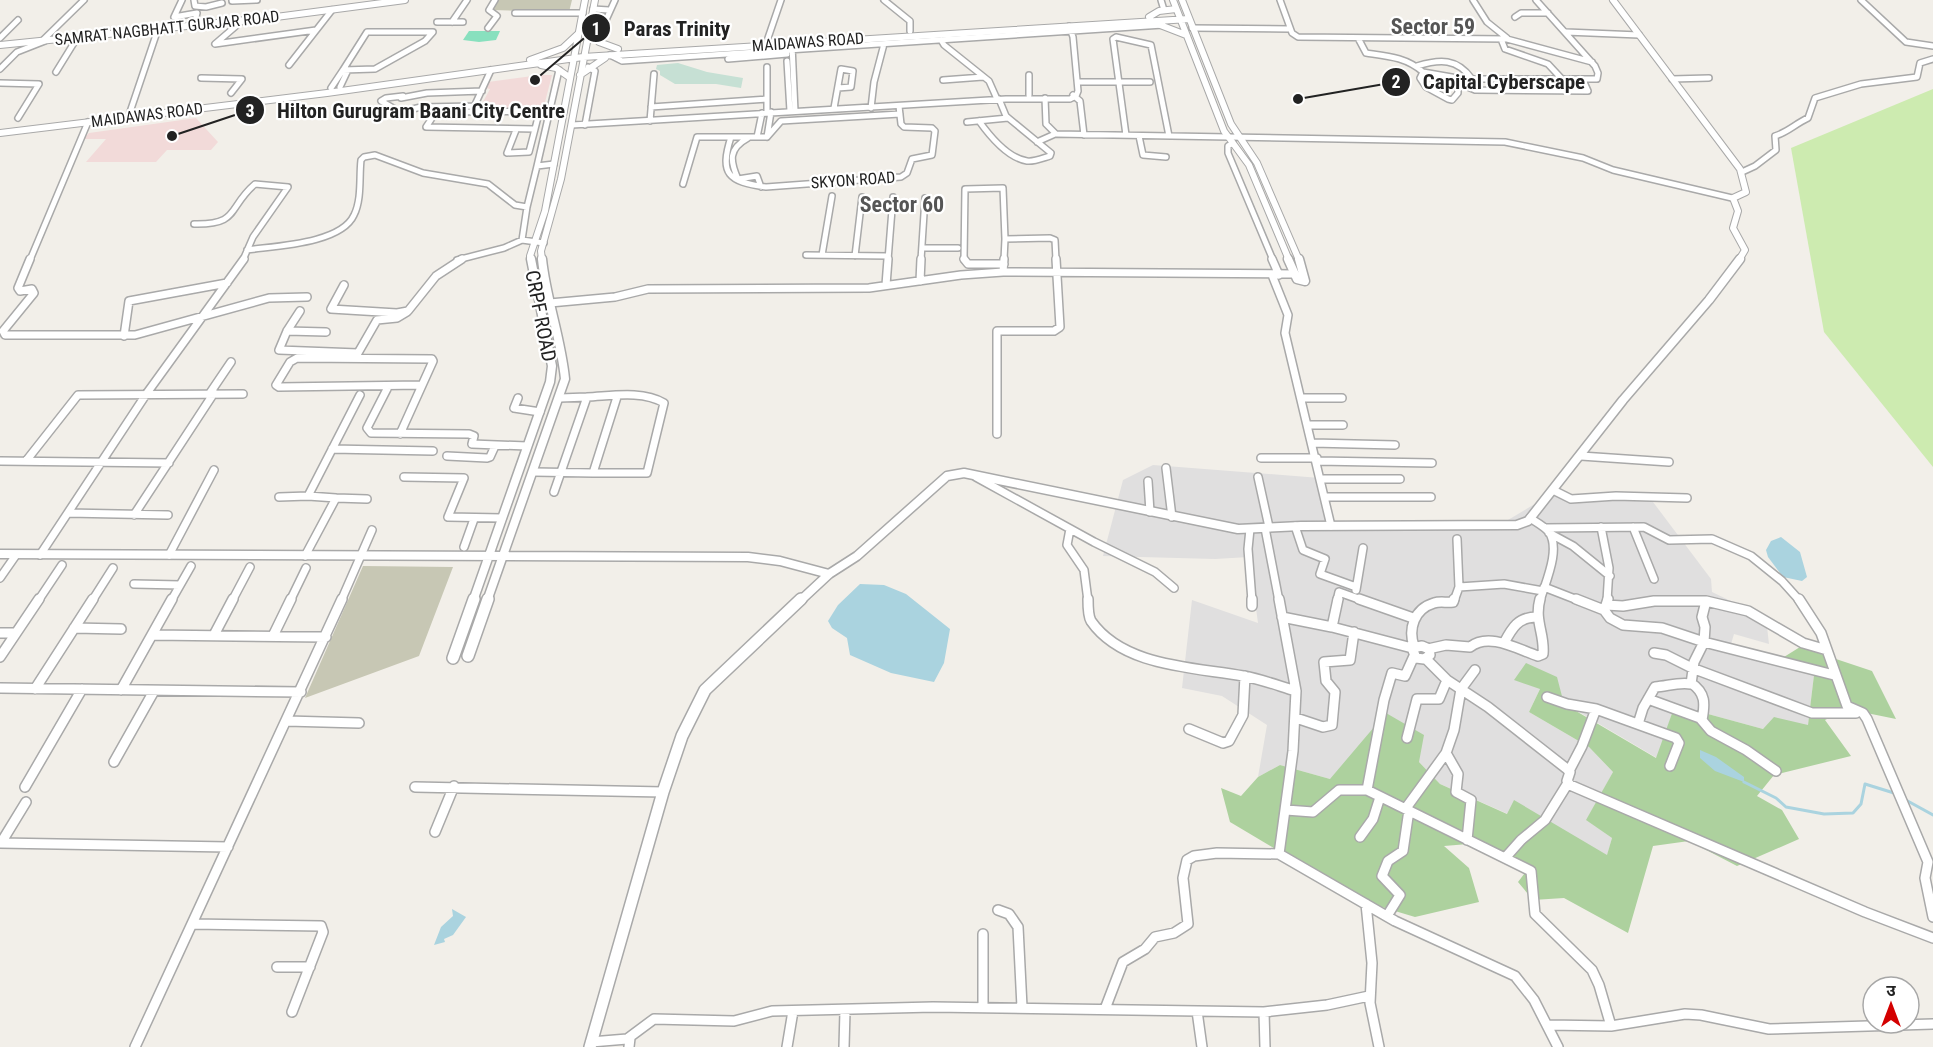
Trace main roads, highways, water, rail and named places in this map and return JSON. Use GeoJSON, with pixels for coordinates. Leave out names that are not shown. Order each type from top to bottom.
{"type":"FeatureCollection","features":[{"type":"Feature","properties":{"kind":"water"},"geometry":{"type":"Polygon","coordinates":[[[1781,537],[1800,552],[1807,577],[1802,581],[1783,577],[1768,557],[1766,550],[1771,541],[1781,537]]]}},
{"type":"Feature","properties":{"kind":"water"},"geometry":{"type":"Polygon","coordinates":[[[860,584],[884,585],[906,594],[950,629],[944,663],[934,682],[891,673],[850,655],[847,638],[832,628],[828,621],[838,605],[860,584]]]}},
{"type":"Feature","properties":{"kind":"water"},"geometry":{"type":"Polygon","coordinates":[[[1700,750],[1716,757],[1744,777],[1744,782],[1715,771],[1700,758],[1700,750]]]}},
{"type":"Feature","properties":{"kind":"water"},"geometry":{"type":"Polygon","coordinates":[[[452,909],[466,917],[453,935],[444,939],[445,942],[434,945],[441,927],[453,916],[452,909]]]}},
{"type":"Feature","properties":{"kind":"waterway"},"geometry":{"type":"LineString","coordinates":[[1744,782],[1776,798],[1786,807],[1824,814],[1853,813],[1861,804],[1865,784],[1894,793]]}},
{"type":"Feature","properties":{"kind":"waterway"},"geometry":{"type":"LineString","coordinates":[[1904,799],[1933,815]]}},
{"type":"Feature","properties":{"kind":"place","name":"Paras Trinity"},"geometry":{"type":"Point","coordinates":[535,80]}},
{"type":"Feature","properties":{"kind":"place","name":"Capital Cyberscape"},"geometry":{"type":"Point","coordinates":[1298,99]}},
{"type":"Feature","properties":{"kind":"place","name":"Hilton Gurugram Baani City Centre"},"geometry":{"type":"Point","coordinates":[172,136]}},
{"type":"Feature","properties":{"kind":"district","name":"Sector 59"},"geometry":{"type":"Point","coordinates":[1433,26]}},
{"type":"Feature","properties":{"kind":"district","name":"Sector 60"},"geometry":{"type":"Point","coordinates":[902,204]}}]}
